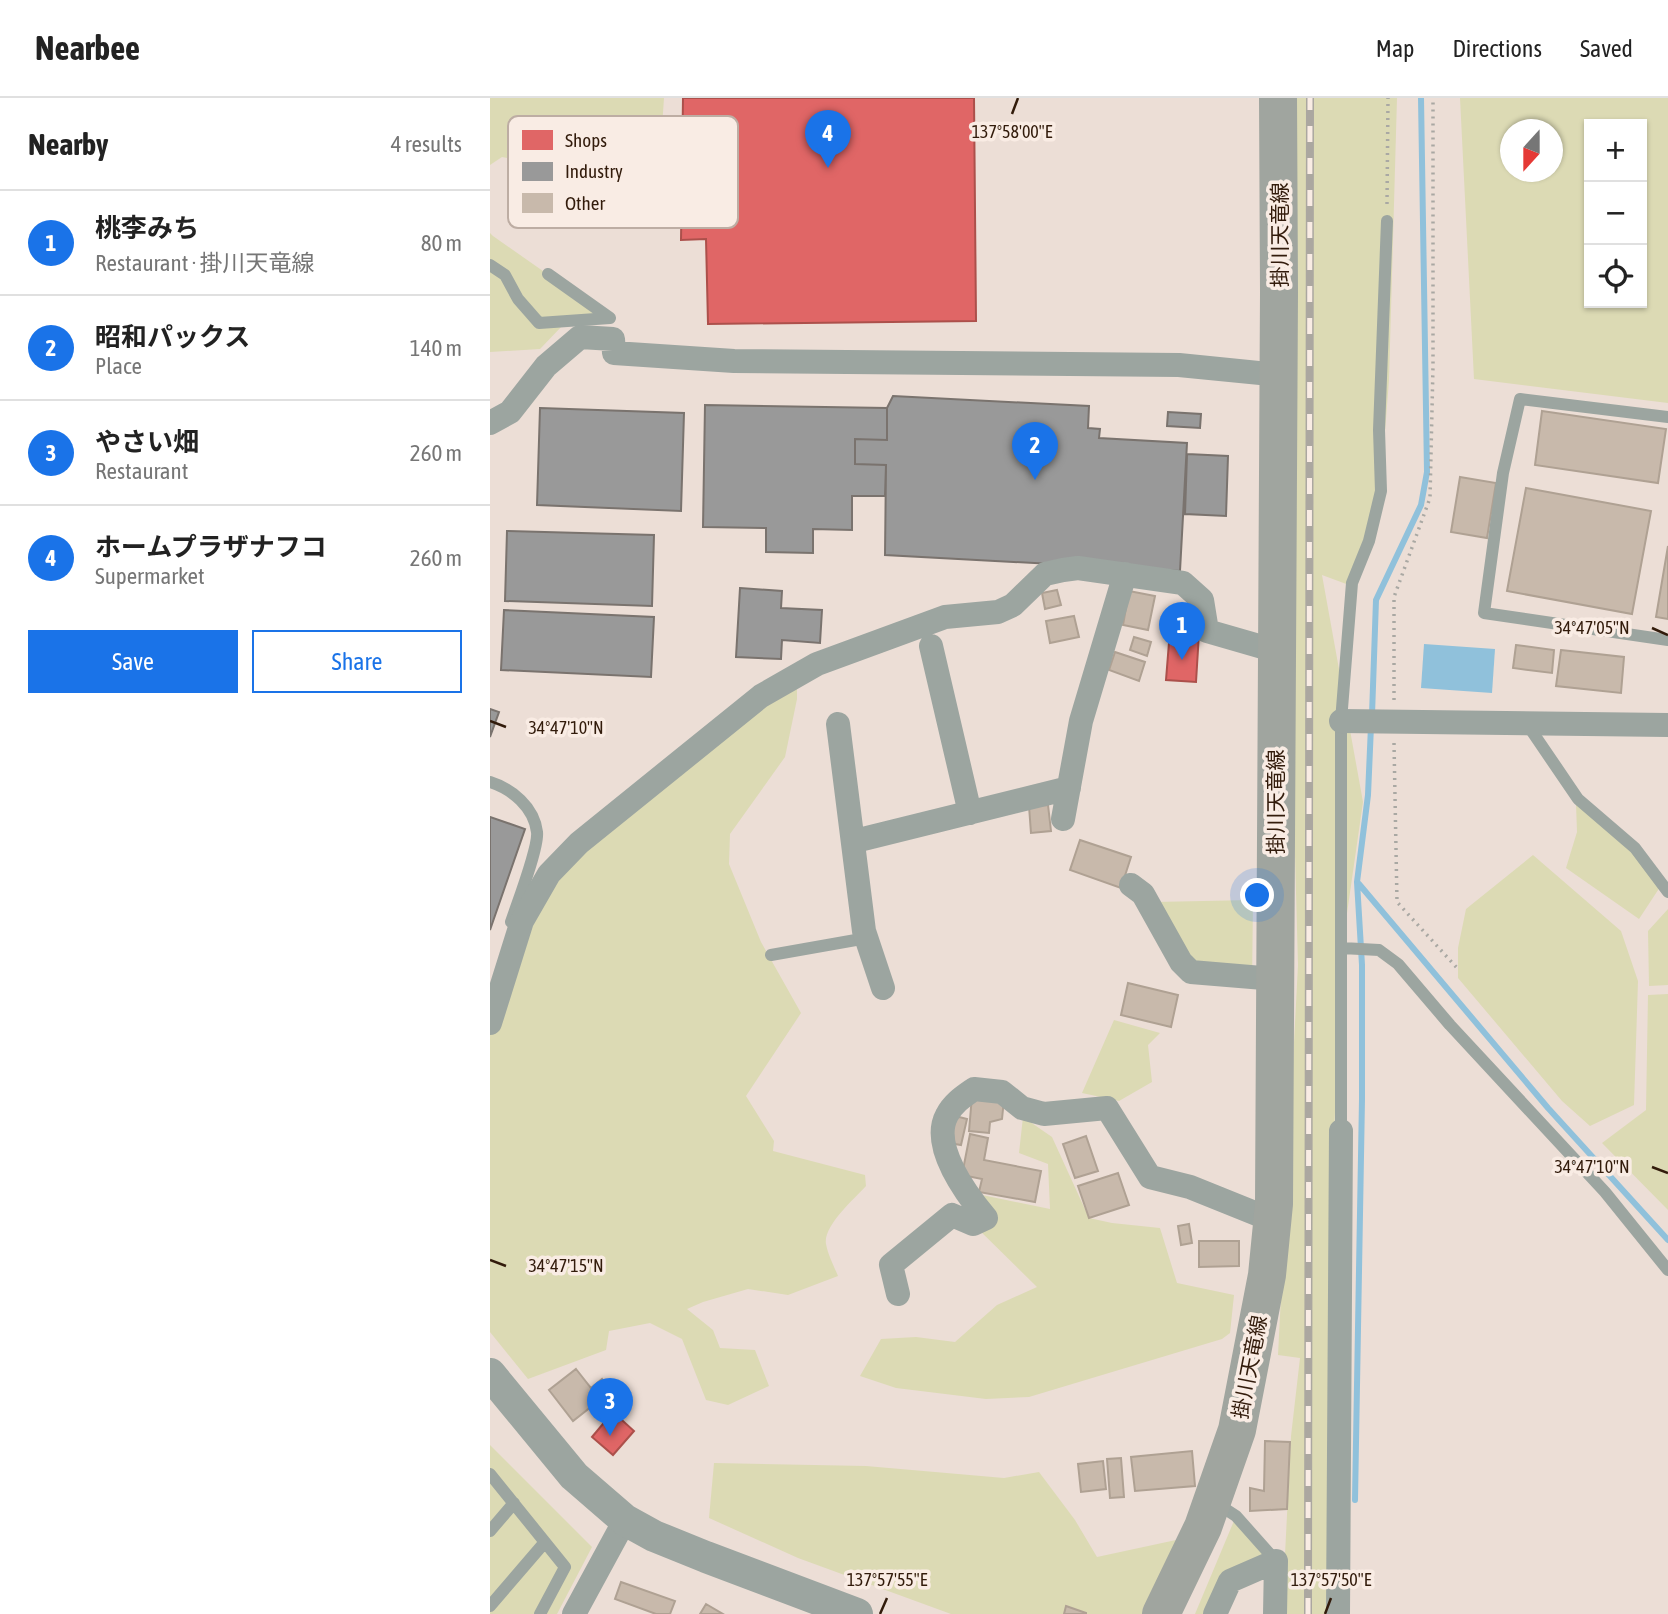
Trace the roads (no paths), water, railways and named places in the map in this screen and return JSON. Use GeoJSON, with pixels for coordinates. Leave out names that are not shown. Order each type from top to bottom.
{"type":"FeatureCollection","features":[{"type":"Feature","properties":{"kind":"main road","name":"掛川天竜線"},"geometry":{"type":"LineString","coordinates":[[1161,1614],[1213,1501],[1237,1430],[1267,1275],[1272,1220],[1279,98]]}},
{"type":"Feature","properties":{"kind":"street"},"geometry":{"type":"LineString","coordinates":[[490,423],[510,412],[546,366],[580,337],[612,328],[614,353],[734,361],[1179,365],[1279,375]]}},
{"type":"Feature","properties":{"kind":"street"},"geometry":{"type":"LineString","coordinates":[[490,1023],[522,921],[549,874],[579,843],[761,696],[817,664],[945,617],[998,612],[1013,605],[1045,574],[1078,568],[1183,583],[1202,600],[1207,631],[1276,651]]}},
{"type":"Feature","properties":{"kind":"street"},"geometry":{"type":"LineString","coordinates":[[1063,819],[1081,721],[1125,574]]}},
{"type":"Feature","properties":{"kind":"street"},"geometry":{"type":"LineString","coordinates":[[931,646],[970,813]]}},
{"type":"Feature","properties":{"kind":"street"},"geometry":{"type":"LineString","coordinates":[[1351,722],[1668,725]]}},
{"type":"Feature","properties":{"kind":"street"},"geometry":{"type":"LineString","coordinates":[[838,724],[867,937],[883,988]]}},
{"type":"Feature","properties":{"kind":"street"},"geometry":{"type":"LineString","coordinates":[[855,841],[1069,788]]}},
{"type":"Feature","properties":{"kind":"street"},"geometry":{"type":"LineString","coordinates":[[1131,886],[1143,894],[1181,962],[1191,972],[1274,987]]}},
{"type":"Feature","properties":{"kind":"street"},"geometry":{"type":"LineString","coordinates":[[1182,982],[1274,987]]}},
{"type":"Feature","properties":{"kind":"street"},"geometry":{"type":"LineString","coordinates":[[898,1294],[891,1265],[952,1215],[973,1224],[986,1218],[963,1191],[951,1168],[944,1130],[948,1113],[960,1099],[974,1089],[1002,1092],[1021,1108],[1044,1114],[1107,1108],[1150,1177],[1190,1188],[1272,1220]]}},
{"type":"Feature","properties":{"kind":"street"},"geometry":{"type":"LineString","coordinates":[[1338,1614],[1340,1131]]}},
{"type":"Feature","properties":{"kind":"street"},"geometry":{"type":"LineString","coordinates":[[490,1374],[574,1476],[625,1520],[654,1536],[706,1558],[853,1613]]}},
{"type":"Feature","properties":{"kind":"street"},"geometry":{"type":"LineString","coordinates":[[574,1614],[625,1520]]}},
{"type":"Feature","properties":{"kind":"street"},"geometry":{"type":"LineString","coordinates":[[1215,1614],[1230,1581],[1276,1561],[1275,1614]]}},
{"type":"Feature","properties":{"kind":"lane"},"geometry":{"type":"LineString","coordinates":[[1340,1131],[1347,948],[1352,583],[1369,541],[1381,491],[1379,430],[1387,221]]}},
{"type":"Feature","properties":{"kind":"lane"},"geometry":{"type":"LineString","coordinates":[[490,265],[505,275],[518,299],[539,323],[612,328]]}},
{"type":"Feature","properties":{"kind":"lane"},"geometry":{"type":"LineString","coordinates":[[548,274],[612,328]]}},
{"type":"Feature","properties":{"kind":"lane"},"geometry":{"type":"LineString","coordinates":[[1668,417],[1520,398],[1503,473],[1484,613],[1668,640]]}},
{"type":"Feature","properties":{"kind":"lane"},"geometry":{"type":"LineString","coordinates":[[1527,724],[1578,799],[1635,848],[1668,892]]}},
{"type":"Feature","properties":{"kind":"lane"},"geometry":{"type":"LineString","coordinates":[[490,782],[502,786],[525,804],[537,832],[528,870],[490,982]]}},
{"type":"Feature","properties":{"kind":"lane"},"geometry":{"type":"LineString","coordinates":[[771,955],[867,937]]}},
{"type":"Feature","properties":{"kind":"lane"},"geometry":{"type":"LineString","coordinates":[[1347,948],[1379,950],[1398,964],[1605,1192],[1668,1270]]}},
{"type":"Feature","properties":{"kind":"lane"},"geometry":{"type":"LineString","coordinates":[[490,1474],[565,1567],[540,1614]]}},
{"type":"Feature","properties":{"kind":"lane"},"geometry":{"type":"LineString","coordinates":[[1213,1501],[1236,1516],[1276,1561]]}},
{"type":"Feature","properties":{"kind":"lane"},"geometry":{"type":"LineString","coordinates":[[490,1531],[514,1503]]}},
{"type":"Feature","properties":{"kind":"lane"},"geometry":{"type":"LineString","coordinates":[[490,1606],[544,1542]]}},
{"type":"Feature","properties":{"kind":"water"},"geometry":{"type":"Polygon","coordinates":[[[1424,644],[1495,649],[1492,693],[1421,688],[1424,644]]]}},
{"type":"Feature","properties":{"kind":"waterway"},"geometry":{"type":"LineString","coordinates":[[1372,715],[1376,600],[1421,505],[1427,472],[1421,98]]}},
{"type":"Feature","properties":{"kind":"waterway"},"geometry":{"type":"LineString","coordinates":[[1355,1500],[1362,1099],[1362,965],[1357,882],[1368,795],[1371,726]]}},
{"type":"Feature","properties":{"kind":"waterway"},"geometry":{"type":"LineString","coordinates":[[1359,884],[1548,1108],[1668,1240]]}},
{"type":"Feature","properties":{"kind":"railway"},"geometry":{"type":"LineString","coordinates":[[1308,1614],[1310,98]]}},
{"type":"Feature","properties":{"kind":"place","name":"ホームプラザナフコ"},"geometry":{"type":"Point","coordinates":[828,168]}},
{"type":"Feature","properties":{"kind":"place","name":"昭和パックス"},"geometry":{"type":"Point","coordinates":[1035,480]}},
{"type":"Feature","properties":{"kind":"place","name":"桃李みち"},"geometry":{"type":"Point","coordinates":[1182,660]}},
{"type":"Feature","properties":{"kind":"place","name":"やさい畑"},"geometry":{"type":"Point","coordinates":[610,1436]}}]}
